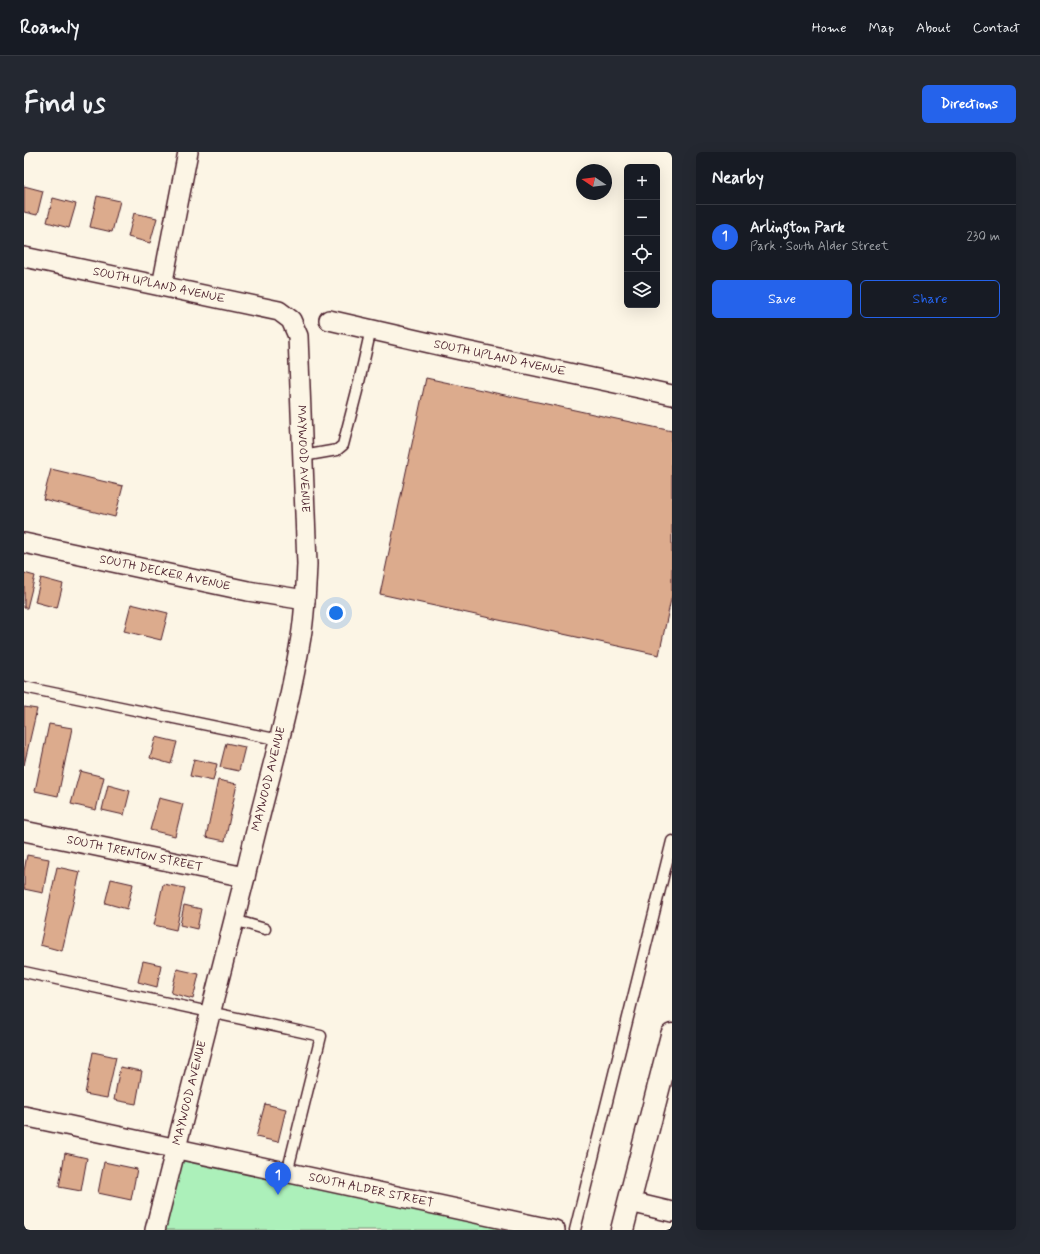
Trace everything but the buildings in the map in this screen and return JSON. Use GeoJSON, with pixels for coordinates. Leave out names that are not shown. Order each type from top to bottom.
{"type":"FeatureCollection","features":[{"type":"Feature","properties":{"kind":"street"},"geometry":{"type":"LineString","coordinates":[[162,286],[188,152]]}},
{"type":"Feature","properties":{"kind":"street","name":"SOUTH UPLAND AVENUE"},"geometry":{"type":"LineString","coordinates":[[24,257],[279,311],[291,320]]}},
{"type":"Feature","properties":{"kind":"street","name":"MAYWOOD AVENUE"},"geometry":{"type":"LineString","coordinates":[[155,1230],[245,877],[256,828],[280,740],[301,637],[307,564],[298,336],[291,320]]}},
{"type":"Feature","properties":{"kind":"street","name":"SOUTH UPLAND AVENUE"},"geometry":{"type":"LineString","coordinates":[[329,320],[456,349],[672,395]]}},
{"type":"Feature","properties":{"kind":"street","name":"SOUTH DECKER AVENUE"},"geometry":{"type":"LineString","coordinates":[[24,543],[248,591],[305,600]]}},
{"type":"Feature","properties":{"kind":"street","name":"SOUTH TRENTON STREET"},"geometry":{"type":"LineString","coordinates":[[24,831],[245,877]]}},
{"type":"Feature","properties":{"kind":"street"},"geometry":{"type":"LineString","coordinates":[[622,1230],[644,1141],[669,1062],[672,1035]]}},
{"type":"Feature","properties":{"kind":"street","name":"SOUTH ALDER STREET"},"geometry":{"type":"LineString","coordinates":[[24,1116],[555,1230]]}},
{"type":"Feature","properties":{"kind":"street"},"geometry":{"type":"LineString","coordinates":[[630,1202],[672,1212]]}},
{"type":"Feature","properties":{"kind":"lane"},"geometry":{"type":"LineString","coordinates":[[303,456],[337,450],[343,445],[372,329]]}},
{"type":"Feature","properties":{"kind":"lane"},"geometry":{"type":"LineString","coordinates":[[24,687],[280,740]]}},
{"type":"Feature","properties":{"kind":"lane"},"geometry":{"type":"LineString","coordinates":[[575,1230],[672,841]]}},
{"type":"Feature","properties":{"kind":"lane"},"geometry":{"type":"LineString","coordinates":[[234,920],[265,929]]}},
{"type":"Feature","properties":{"kind":"lane"},"geometry":{"type":"LineString","coordinates":[[24,972],[321,1036],[287,1173]]}},
{"type":"Feature","properties":{"kind":"green space"},"geometry":{"type":"Polygon","coordinates":[[[176,1149],[555,1230],[155,1230],[176,1149]]]}},
{"type":"Feature","properties":{"kind":"place","name":"Arlington Park"},"geometry":{"type":"Point","coordinates":[278,1195]}}]}
